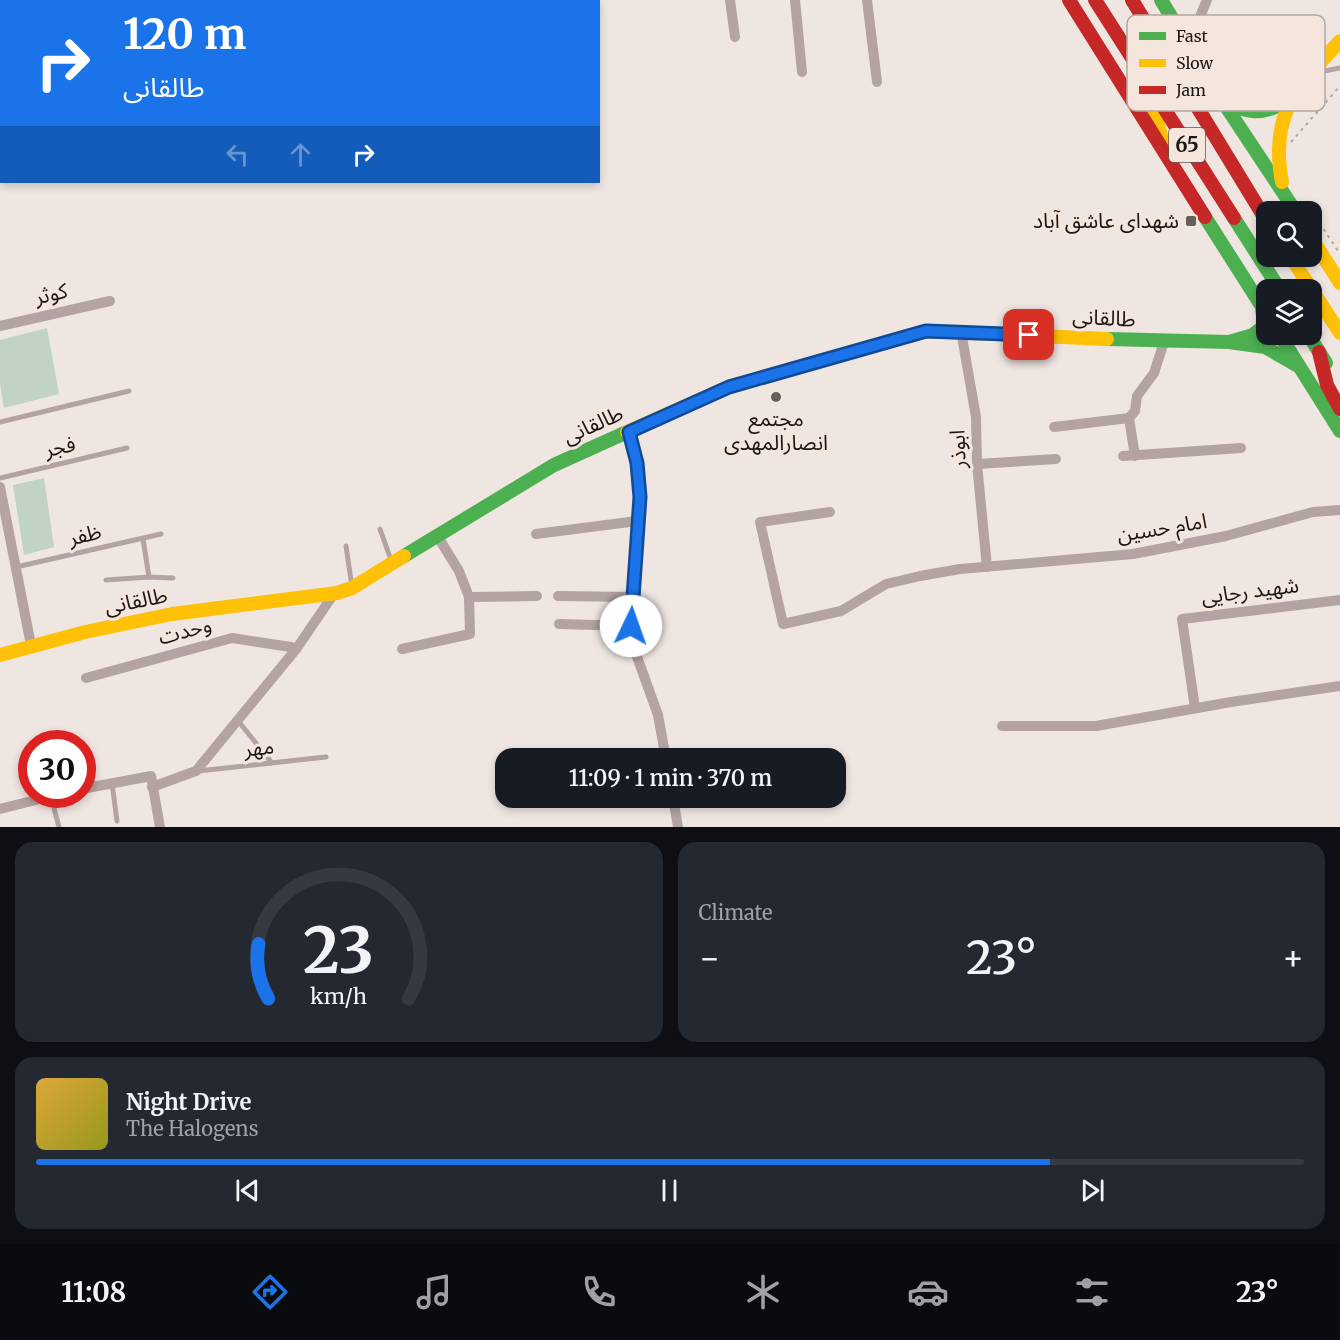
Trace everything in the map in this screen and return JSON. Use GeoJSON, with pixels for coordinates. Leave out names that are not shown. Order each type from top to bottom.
{"type":"FeatureCollection","features":[{"type":"Feature","properties":{"kind":"main road"},"geometry":{"type":"LineString","coordinates":[[1070,0],[1127,90]]}},
{"type":"Feature","properties":{"kind":"main road","name":"65"},"geometry":{"type":"LineString","coordinates":[[1095,0],[1127,51]]}},
{"type":"Feature","properties":{"kind":"main road","name":"65"},"geometry":{"type":"LineString","coordinates":[[1132,0],[1141,15]]}},
{"type":"Feature","properties":{"kind":"main road"},"geometry":{"type":"LineString","coordinates":[[1161,0],[1170,15]]}},
{"type":"Feature","properties":{"kind":"main road"},"geometry":{"type":"LineString","coordinates":[[1325,62],[1337,50]]}},
{"type":"Feature","properties":{"kind":"main road"},"geometry":{"type":"LineString","coordinates":[[1140,111],[1256,297]]}},
{"type":"Feature","properties":{"kind":"main road"},"geometry":{"type":"LineString","coordinates":[[1154,111],[1165,150]]}},
{"type":"Feature","properties":{"kind":"main road","name":"65"},"geometry":{"type":"LineString","coordinates":[[1165,111],[1273,279]]}},
{"type":"Feature","properties":{"kind":"main road","name":"65"},"geometry":{"type":"LineString","coordinates":[[1200,111],[1256,204]]}},
{"type":"Feature","properties":{"kind":"main road"},"geometry":{"type":"LineString","coordinates":[[1230,111],[1290,201]]}},
{"type":"Feature","properties":{"kind":"main road"},"geometry":{"type":"LineString","coordinates":[[1244,111],[1264,114],[1270,111]]}},
{"type":"Feature","properties":{"kind":"main road"},"geometry":{"type":"LineString","coordinates":[[1285,111],[1277,136],[1277,162],[1286,193]]}},
{"type":"Feature","properties":{"kind":"main road"},"geometry":{"type":"LineString","coordinates":[[1322,254],[1340,283]]}},
{"type":"Feature","properties":{"kind":"main road"},"geometry":{"type":"LineString","coordinates":[[1297,267],[1340,332]]}},
{"type":"Feature","properties":{"kind":"main road","name":"طالقانی"},"geometry":{"type":"LineString","coordinates":[[0,655],[54,638],[230,605],[333,596],[352,588],[393,564],[554,465],[729,387],[926,331],[1164,342],[1229,342]]}},
{"type":"Feature","properties":{"kind":"main road"},"geometry":{"type":"LineString","coordinates":[[1229,342],[1256,333]]}},
{"type":"Feature","properties":{"kind":"main road"},"geometry":{"type":"LineString","coordinates":[[1229,342],[1265,347],[1298,366]]}},
{"type":"Feature","properties":{"kind":"main road"},"geometry":{"type":"LineString","coordinates":[[1286,345],[1340,431]]}},
{"type":"Feature","properties":{"kind":"main road"},"geometry":{"type":"LineString","coordinates":[[1315,345],[1340,386]]}},
{"type":"Feature","properties":{"kind":"main road"},"geometry":{"type":"LineString","coordinates":[[1319,352],[1327,386],[1340,409]]}},
{"type":"Feature","properties":{"kind":"street"},"geometry":{"type":"LineString","coordinates":[[730,0],[735,37]]}},
{"type":"Feature","properties":{"kind":"street"},"geometry":{"type":"LineString","coordinates":[[795,0],[802,72]]}},
{"type":"Feature","properties":{"kind":"street"},"geometry":{"type":"LineString","coordinates":[[867,0],[877,82]]}},
{"type":"Feature","properties":{"kind":"street"},"geometry":{"type":"LineString","coordinates":[[1201,15],[1207,0]]}},
{"type":"Feature","properties":{"kind":"street","name":"کوثر"},"geometry":{"type":"LineString","coordinates":[[0,326],[110,301]]}},
{"type":"Feature","properties":{"kind":"street","name":"ابوذر"},"geometry":{"type":"LineString","coordinates":[[961,331],[976,417],[977,464],[987,567]]}},
{"type":"Feature","properties":{"kind":"street"},"geometry":{"type":"LineString","coordinates":[[1054,427],[1129,418],[1135,411],[1137,396],[1154,374],[1164,342]]}},
{"type":"Feature","properties":{"kind":"street"},"geometry":{"type":"LineString","coordinates":[[1129,418],[1135,456]]}},
{"type":"Feature","properties":{"kind":"street"},"geometry":{"type":"LineString","coordinates":[[629,432],[637,463],[640,497],[631,626],[636,654],[658,715],[664,748]]}},
{"type":"Feature","properties":{"kind":"street"},"geometry":{"type":"LineString","coordinates":[[1123,456],[1241,448]]}},
{"type":"Feature","properties":{"kind":"street"},"geometry":{"type":"LineString","coordinates":[[977,464],[1056,459]]}},
{"type":"Feature","properties":{"kind":"street"},"geometry":{"type":"LineString","coordinates":[[0,487],[31,645]]}},
{"type":"Feature","properties":{"kind":"street","name":"امام حسین"},"geometry":{"type":"LineString","coordinates":[[830,512],[760,522],[783,624],[841,611],[886,584],[960,569],[1133,554],[1226,537],[1313,512],[1340,510]]}},
{"type":"Feature","properties":{"kind":"street"},"geometry":{"type":"LineString","coordinates":[[536,534],[637,521]]}},
{"type":"Feature","properties":{"kind":"street"},"geometry":{"type":"LineString","coordinates":[[402,650],[470,634],[470,597],[459,572],[438,537]]}},
{"type":"Feature","properties":{"kind":"street"},"geometry":{"type":"LineString","coordinates":[[152,787],[196,771],[297,648],[333,596]]}},
{"type":"Feature","properties":{"kind":"street"},"geometry":{"type":"LineString","coordinates":[[470,597],[537,596]]}},
{"type":"Feature","properties":{"kind":"street"},"geometry":{"type":"LineString","coordinates":[[558,596],[632,597]]}},
{"type":"Feature","properties":{"kind":"street","name":"شهید رجایی"},"geometry":{"type":"LineString","coordinates":[[1195,708],[1182,619],[1340,600]]}},
{"type":"Feature","properties":{"kind":"street"},"geometry":{"type":"LineString","coordinates":[[559,624],[631,626]]}},
{"type":"Feature","properties":{"kind":"street","name":"وحدت"},"geometry":{"type":"LineString","coordinates":[[86,678],[232,638],[297,648]]}},
{"type":"Feature","properties":{"kind":"street"},"geometry":{"type":"LineString","coordinates":[[1002,726],[1096,726],[1231,702],[1340,687]]}},
{"type":"Feature","properties":{"kind":"street"},"geometry":{"type":"LineString","coordinates":[[96,786],[151,776],[160,827]]}},
{"type":"Feature","properties":{"kind":"street"},"geometry":{"type":"LineString","coordinates":[[0,808],[18,804]]}},
{"type":"Feature","properties":{"kind":"street"},"geometry":{"type":"LineString","coordinates":[[675,808],[678,827]]}},
{"type":"Feature","properties":{"kind":"lane"},"geometry":{"type":"LineString","coordinates":[[1325,72],[1340,68]]}},
{"type":"Feature","properties":{"kind":"lane"},"geometry":{"type":"LineString","coordinates":[[0,422],[129,391]]}},
{"type":"Feature","properties":{"kind":"lane","name":"فجر"},"geometry":{"type":"LineString","coordinates":[[0,478],[127,448]]}},
{"type":"Feature","properties":{"kind":"lane"},"geometry":{"type":"LineString","coordinates":[[380,529],[393,564]]}},
{"type":"Feature","properties":{"kind":"lane","name":"ظفر"},"geometry":{"type":"LineString","coordinates":[[16,567],[161,534]]}},
{"type":"Feature","properties":{"kind":"lane"},"geometry":{"type":"LineString","coordinates":[[143,538],[149,577]]}},
{"type":"Feature","properties":{"kind":"lane"},"geometry":{"type":"LineString","coordinates":[[346,546],[352,588]]}},
{"type":"Feature","properties":{"kind":"lane"},"geometry":{"type":"LineString","coordinates":[[106,580],[173,578]]}},
{"type":"Feature","properties":{"kind":"lane"},"geometry":{"type":"LineString","coordinates":[[238,722],[272,763]]}},
{"type":"Feature","properties":{"kind":"lane","name":"مهر"},"geometry":{"type":"LineString","coordinates":[[196,771],[326,757]]}},
{"type":"Feature","properties":{"kind":"lane"},"geometry":{"type":"LineString","coordinates":[[112,783],[117,821]]}},
{"type":"Feature","properties":{"kind":"lane"},"geometry":{"type":"LineString","coordinates":[[55,808],[59,827]]}},
{"type":"Feature","properties":{"kind":"path"},"geometry":{"type":"LineString","coordinates":[[1325,103],[1340,86]]}},
{"type":"Feature","properties":{"kind":"path"},"geometry":{"type":"LineString","coordinates":[[1288,152],[1291,141],[1318,111]]}},
{"type":"Feature","properties":{"kind":"path"},"geometry":{"type":"LineString","coordinates":[[1301,195],[1340,254]]}},
{"type":"Feature","properties":{"kind":"green space"},"geometry":{"type":"Polygon","coordinates":[[[47,328],[59,394],[4,408],[0,384],[0,340],[47,328]]]}},
{"type":"Feature","properties":{"kind":"green space"},"geometry":{"type":"Polygon","coordinates":[[[44,478],[54,547],[24,555],[13,485],[44,478]]]}},
{"type":"Feature","properties":{"kind":"traffic: fast"},"geometry":{"type":"LineString","coordinates":[[1161,0],[1170,15]]}},
{"type":"Feature","properties":{"kind":"traffic: fast"},"geometry":{"type":"LineString","coordinates":[[1229,111],[1289,201]]}},
{"type":"Feature","properties":{"kind":"traffic: fast"},"geometry":{"type":"LineString","coordinates":[[1249,111],[1256,111]]}},
{"type":"Feature","properties":{"kind":"traffic: fast"},"geometry":{"type":"LineString","coordinates":[[1256,111],[1263,111]]}},
{"type":"Feature","properties":{"kind":"traffic: fast"},"geometry":{"type":"LineString","coordinates":[[1205,217],[1256,297]]}},
{"type":"Feature","properties":{"kind":"traffic: fast"},"geometry":{"type":"LineString","coordinates":[[1234,218],[1273,279]]}},
{"type":"Feature","properties":{"kind":"traffic: fast"},"geometry":{"type":"LineString","coordinates":[[1256,333],[1229,342],[1265,347],[1298,366]]}},
{"type":"Feature","properties":{"kind":"traffic: fast"},"geometry":{"type":"LineString","coordinates":[[1107,339],[1229,342]]}},
{"type":"Feature","properties":{"kind":"traffic: fast"},"geometry":{"type":"LineString","coordinates":[[1286,345],[1340,431]]}},
{"type":"Feature","properties":{"kind":"traffic: fast"},"geometry":{"type":"LineString","coordinates":[[1315,345],[1326,363]]}},
{"type":"Feature","properties":{"kind":"traffic: fast"},"geometry":{"type":"LineString","coordinates":[[404,556],[554,465],[627,432]]}},
{"type":"Feature","properties":{"kind":"traffic: slow"},"geometry":{"type":"LineString","coordinates":[[1325,58],[1340,41]]}},
{"type":"Feature","properties":{"kind":"traffic: slow"},"geometry":{"type":"LineString","coordinates":[[1154,111],[1165,150]]}},
{"type":"Feature","properties":{"kind":"traffic: slow"},"geometry":{"type":"LineString","coordinates":[[1282,182],[1279,158],[1280,138],[1287,111]]}},
{"type":"Feature","properties":{"kind":"traffic: slow"},"geometry":{"type":"LineString","coordinates":[[1322,254],[1340,283]]}},
{"type":"Feature","properties":{"kind":"traffic: slow"},"geometry":{"type":"LineString","coordinates":[[1297,267],[1340,333]]}},
{"type":"Feature","properties":{"kind":"traffic: slow"},"geometry":{"type":"LineString","coordinates":[[627,432],[729,387],[926,331],[1107,339]]}},
{"type":"Feature","properties":{"kind":"traffic: slow"},"geometry":{"type":"LineString","coordinates":[[0,655],[85,632],[172,614],[337,593],[352,588],[404,556]]}},
{"type":"Feature","properties":{"kind":"traffic: jam"},"geometry":{"type":"LineString","coordinates":[[1069,0],[1127,93]]}},
{"type":"Feature","properties":{"kind":"traffic: jam"},"geometry":{"type":"LineString","coordinates":[[1095,0],[1127,50]]}},
{"type":"Feature","properties":{"kind":"traffic: jam"},"geometry":{"type":"LineString","coordinates":[[1132,0],[1141,15]]}},
{"type":"Feature","properties":{"kind":"traffic: jam"},"geometry":{"type":"LineString","coordinates":[[1139,111],[1205,217]]}},
{"type":"Feature","properties":{"kind":"traffic: jam"},"geometry":{"type":"LineString","coordinates":[[1166,111],[1234,218]]}},
{"type":"Feature","properties":{"kind":"traffic: jam"},"geometry":{"type":"LineString","coordinates":[[1200,111],[1256,204]]}},
{"type":"Feature","properties":{"kind":"traffic: jam"},"geometry":{"type":"LineString","coordinates":[[1319,352],[1327,385],[1340,409]]}},
{"type":"Feature","properties":{"kind":"place","name":"شهدای عاشق آباد"},"geometry":{"type":"Point","coordinates":[1191,221]}},
{"type":"Feature","properties":{"kind":"place","name":"مجتمع انصارالمهدی"},"geometry":{"type":"Point","coordinates":[776,397]}},
{"type":"Feature","properties":{"kind":"route"},"geometry":{"type":"LineString","coordinates":[[631,626],[635,541],[640,497],[637,463],[629,432],[729,387],[926,331],[1029,335]]}}]}
